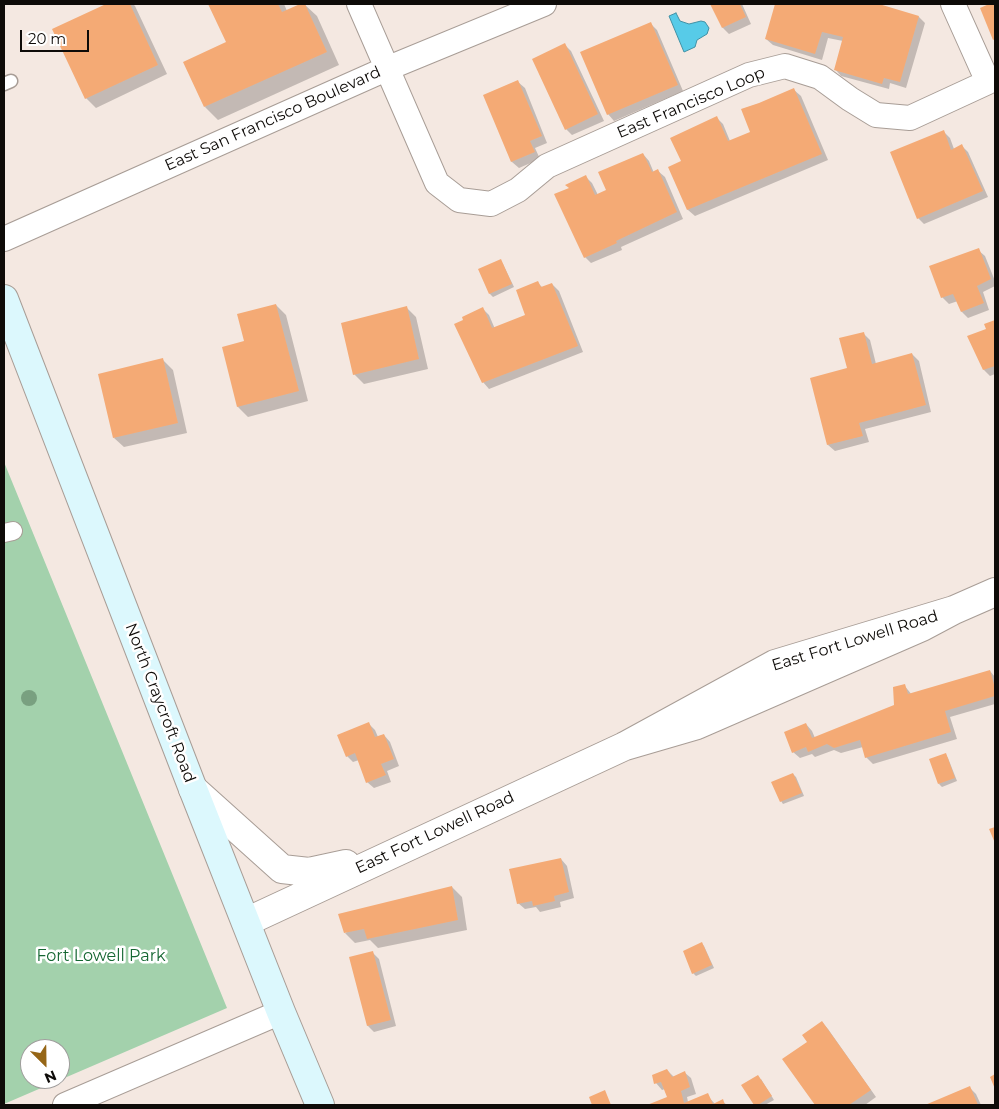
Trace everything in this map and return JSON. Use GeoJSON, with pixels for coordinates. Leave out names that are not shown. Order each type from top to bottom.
{"type":"FeatureCollection","features":[{"type":"Feature","properties":{"kind":"main road","name":"North Craycroft Road"},"geometry":{"type":"LineString","coordinates":[[4,299],[193,789],[281,1012],[320,1105]]}},
{"type":"Feature","properties":{"kind":"street"},"geometry":{"type":"LineString","coordinates":[[359,4],[386,69]]}},
{"type":"Feature","properties":{"kind":"street","name":"East San Francisco Boulevard"},"geometry":{"type":"LineString","coordinates":[[4,239],[386,69],[544,4]]}},
{"type":"Feature","properties":{"kind":"street","name":"East Francisco Loop"},"geometry":{"type":"LineString","coordinates":[[386,69],[437,183],[459,200],[491,204],[518,190],[547,166],[748,75],[785,66],[820,77],[850,99],[876,114],[910,118],[988,82],[953,4]]}},
{"type":"Feature","properties":{"kind":"street","name":"East Fort Lowell Road"},"geometry":{"type":"LineString","coordinates":[[246,922],[625,746],[698,725],[922,627],[995,592]]}},
{"type":"Feature","properties":{"kind":"street"},"geometry":{"type":"LineString","coordinates":[[193,789],[282,869],[309,872],[387,856]]}},
{"type":"Feature","properties":{"kind":"street"},"geometry":{"type":"LineString","coordinates":[[65,1105],[281,1012]]}},
{"type":"Feature","properties":{"kind":"green space","name":"Fort Lowell Park"},"geometry":{"type":"Polygon","coordinates":[[[4,462],[227,1008],[70,1076],[70,1039],[20,1039],[20,1089],[39,1089],[4,1104],[4,462]]]}},
{"type":"Feature","properties":{"kind":"water"},"geometry":{"type":"Polygon","coordinates":[[[676,13],[680,21],[689,24],[701,21],[705,22],[709,28],[707,34],[697,40],[695,47],[684,52],[669,16],[676,13]]]}},
{"type":"Feature","properties":{"kind":"building"},"geometry":{"type":"Polygon","coordinates":[[[106,4],[130,4],[158,65],[85,99],[52,29],[106,4]]]}},
{"type":"Feature","properties":{"kind":"building"},"geometry":{"type":"Polygon","coordinates":[[[208,4],[278,4],[282,12],[300,4],[305,4],[327,52],[204,107],[183,62],[226,42],[208,4]]]}},
{"type":"Feature","properties":{"kind":"building"},"geometry":{"type":"Polygon","coordinates":[[[710,4],[740,4],[746,17],[722,28],[710,4]]]}},
{"type":"Feature","properties":{"kind":"building"},"geometry":{"type":"Polygon","coordinates":[[[775,4],[879,4],[919,16],[900,82],[884,78],[882,84],[834,70],[843,37],[822,32],[815,54],[765,39],[775,4]]]}},
{"type":"Feature","properties":{"kind":"building"},"geometry":{"type":"Polygon","coordinates":[[[989,4],[995,4],[995,39],[993,40],[980,8],[989,4]]]}},
{"type":"Feature","properties":{"kind":"building"},"geometry":{"type":"Polygon","coordinates":[[[651,22],[678,85],[607,115],[580,52],[651,22]]]}},
{"type":"Feature","properties":{"kind":"building"},"geometry":{"type":"Polygon","coordinates":[[[565,43],[598,114],[565,130],[532,59],[565,43]]]}},
{"type":"Feature","properties":{"kind":"building"},"geometry":{"type":"Polygon","coordinates":[[[518,80],[542,136],[530,141],[535,152],[511,162],[483,95],[518,80]]]}},
{"type":"Feature","properties":{"kind":"building"},"geometry":{"type":"Polygon","coordinates":[[[794,88],[822,154],[687,210],[668,167],[681,161],[670,138],[717,116],[728,141],[750,132],[741,109],[794,88]]]}},
{"type":"Feature","properties":{"kind":"building"},"geometry":{"type":"Polygon","coordinates":[[[944,130],[951,150],[962,144],[983,191],[917,219],[890,152],[944,130]]]}},
{"type":"Feature","properties":{"kind":"building"},"geometry":{"type":"Polygon","coordinates":[[[643,153],[652,172],[658,169],[677,212],[584,258],[554,194],[569,188],[565,185],[586,175],[595,195],[606,190],[598,172],[643,153]]]}},
{"type":"Feature","properties":{"kind":"building"},"geometry":{"type":"Polygon","coordinates":[[[979,248],[991,279],[977,286],[984,303],[961,312],[953,294],[941,298],[929,266],[979,248]]]}},
{"type":"Feature","properties":{"kind":"building"},"geometry":{"type":"Polygon","coordinates":[[[501,259],[512,284],[489,294],[478,269],[501,259]]]}},
{"type":"Feature","properties":{"kind":"building"},"geometry":{"type":"Polygon","coordinates":[[[538,281],[541,287],[552,283],[578,346],[482,383],[454,324],[463,320],[462,317],[483,307],[492,328],[525,315],[516,290],[538,281]]]}},
{"type":"Feature","properties":{"kind":"building"},"geometry":{"type":"Polygon","coordinates":[[[276,304],[299,391],[237,407],[222,347],[244,341],[237,314],[276,304]]]}},
{"type":"Feature","properties":{"kind":"building"},"geometry":{"type":"Polygon","coordinates":[[[407,306],[419,359],[353,375],[341,323],[407,306]]]}},
{"type":"Feature","properties":{"kind":"building"},"geometry":{"type":"Polygon","coordinates":[[[995,320],[995,366],[983,370],[967,336],[986,329],[984,324],[995,320]]]}},
{"type":"Feature","properties":{"kind":"building"},"geometry":{"type":"Polygon","coordinates":[[[864,332],[872,364],[912,353],[926,405],[859,423],[863,436],[827,445],[810,378],[847,368],[839,338],[864,332]]]}},
{"type":"Feature","properties":{"kind":"building"},"geometry":{"type":"Polygon","coordinates":[[[163,358],[178,423],[113,438],[98,374],[163,358]]]}},
{"type":"Feature","properties":{"kind":"building"},"geometry":{"type":"Polygon","coordinates":[[[990,670],[995,688],[995,696],[945,711],[951,732],[865,758],[860,740],[834,748],[827,744],[808,752],[806,747],[792,753],[784,732],[806,723],[812,738],[894,705],[893,687],[905,684],[908,694],[990,670]]]}},
{"type":"Feature","properties":{"kind":"building"},"geometry":{"type":"Polygon","coordinates":[[[369,722],[375,737],[384,734],[394,759],[381,764],[386,775],[366,783],[355,753],[346,757],[337,735],[369,722]]]}},
{"type":"Feature","properties":{"kind":"building"},"geometry":{"type":"Polygon","coordinates":[[[946,753],[955,778],[938,784],[929,759],[946,753]]]}},
{"type":"Feature","properties":{"kind":"building"},"geometry":{"type":"Polygon","coordinates":[[[793,773],[802,793],[780,802],[771,782],[793,773]]]}},
{"type":"Feature","properties":{"kind":"building"},"geometry":{"type":"Polygon","coordinates":[[[995,827],[995,843],[989,829],[995,827]]]}},
{"type":"Feature","properties":{"kind":"building"},"geometry":{"type":"Polygon","coordinates":[[[561,858],[569,892],[554,896],[555,901],[533,906],[532,901],[517,904],[509,869],[561,858]]]}},
{"type":"Feature","properties":{"kind":"building"},"geometry":{"type":"Polygon","coordinates":[[[452,886],[458,920],[367,939],[364,929],[344,933],[338,914],[452,886]]]}},
{"type":"Feature","properties":{"kind":"building"},"geometry":{"type":"Polygon","coordinates":[[[702,942],[712,965],[692,974],[683,951],[702,942]]]}},
{"type":"Feature","properties":{"kind":"building"},"geometry":{"type":"Polygon","coordinates":[[[373,951],[391,1020],[367,1026],[349,957],[373,951]]]}},
{"type":"Feature","properties":{"kind":"building"},"geometry":{"type":"Polygon","coordinates":[[[822,1021],[871,1090],[849,1105],[815,1105],[782,1059],[807,1042],[802,1035],[822,1021]]]}},
{"type":"Feature","properties":{"kind":"building"},"geometry":{"type":"Polygon","coordinates":[[[667,1069],[672,1077],[685,1071],[690,1087],[681,1091],[684,1103],[708,1093],[713,1104],[723,1099],[725,1105],[647,1105],[667,1097],[661,1082],[654,1084],[652,1075],[667,1069]]]}},
{"type":"Feature","properties":{"kind":"building"},"geometry":{"type":"Polygon","coordinates":[[[995,1074],[995,1089],[990,1077],[995,1074]]]}},
{"type":"Feature","properties":{"kind":"building"},"geometry":{"type":"Polygon","coordinates":[[[758,1075],[772,1096],[758,1105],[754,1105],[741,1085],[758,1075]]]}},
{"type":"Feature","properties":{"kind":"building"},"geometry":{"type":"Polygon","coordinates":[[[970,1086],[978,1105],[925,1105],[970,1086]]]}},
{"type":"Feature","properties":{"kind":"building"},"geometry":{"type":"Polygon","coordinates":[[[605,1090],[611,1105],[592,1105],[589,1097],[605,1090]]]}}]}
